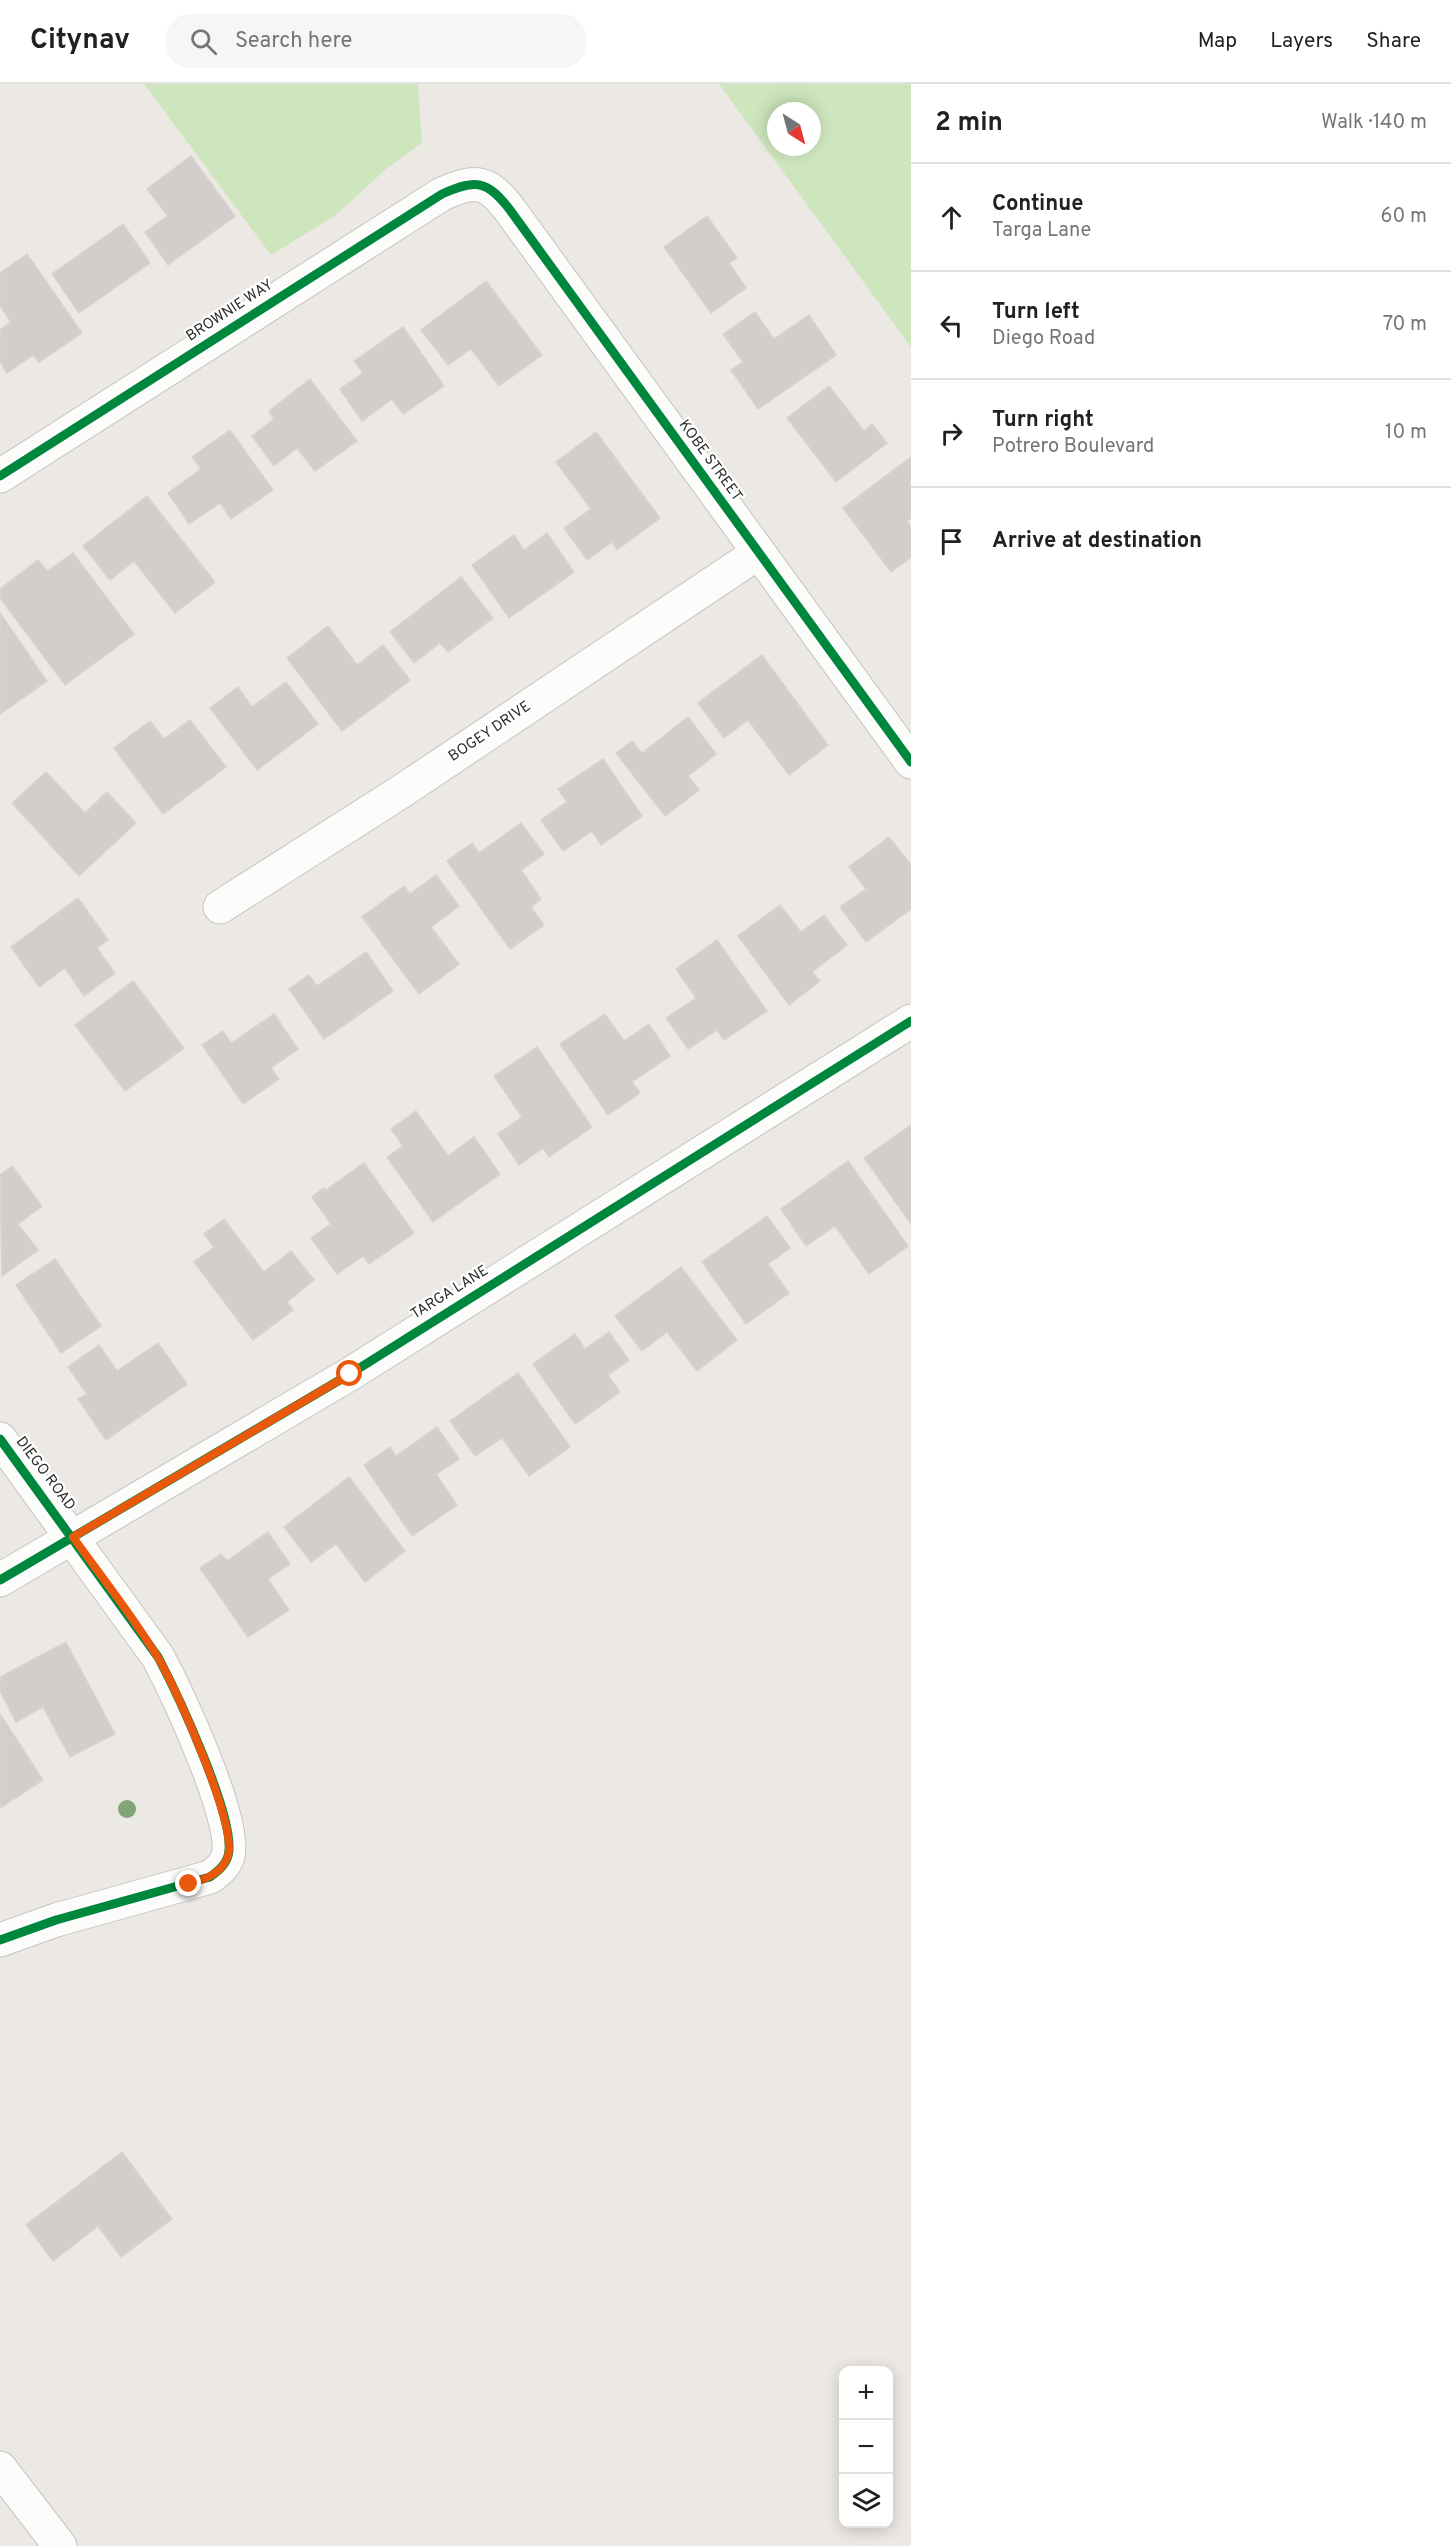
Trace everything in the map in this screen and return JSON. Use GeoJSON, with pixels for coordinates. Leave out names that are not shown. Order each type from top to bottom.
{"type":"FeatureCollection","features":[{"type":"Feature","properties":{"kind":"street","name":"BROWNIE WAY"},"geometry":{"type":"LineString","coordinates":[[0,476],[442,194],[460,186],[480,184]]}},
{"type":"Feature","properties":{"kind":"street","name":"KOBE STREET"},"geometry":{"type":"LineString","coordinates":[[480,184],[496,192],[510,210],[911,762]]}},
{"type":"Feature","properties":{"kind":"street","name":"BOGEY DRIVE"},"geometry":{"type":"LineString","coordinates":[[220,907],[402,791],[758,553]]}},
{"type":"Feature","properties":{"kind":"street","name":"TARGA LANE"},"geometry":{"type":"LineString","coordinates":[[0,1581],[350,1374],[911,1021]]}},
{"type":"Feature","properties":{"kind":"street","name":"DIEGO ROAD"},"geometry":{"type":"LineString","coordinates":[[0,1439],[158,1657],[175,1689],[215,1789],[224,1817],[229,1844],[228,1857],[221,1869],[210,1877],[56,1920],[0,1940]]}},
{"type":"Feature","properties":{"kind":"street"},"geometry":{"type":"LineString","coordinates":[[0,2468],[60,2546]]}},
{"type":"Feature","properties":{"kind":"green space"},"geometry":{"type":"Polygon","coordinates":[[[144,84],[418,84],[422,143],[386,169],[336,215],[271,255],[144,84]]]}},
{"type":"Feature","properties":{"kind":"green space"},"geometry":{"type":"Polygon","coordinates":[[[719,84],[911,84],[911,347],[772,156],[821,156],[821,102],[767,102],[767,150],[719,84]]]}},
{"type":"Feature","properties":{"kind":"building"},"geometry":{"type":"Polygon","coordinates":[[[191,156],[235,216],[168,265],[145,232],[168,216],[147,189],[191,156]]]}},
{"type":"Feature","properties":{"kind":"building"},"geometry":{"type":"Polygon","coordinates":[[[707,216],[737,258],[729,263],[746,288],[711,313],[664,247],[707,216]]]}},
{"type":"Feature","properties":{"kind":"building"},"geometry":{"type":"Polygon","coordinates":[[[123,224],[150,263],[79,313],[52,274],[123,224]]]}},
{"type":"Feature","properties":{"kind":"building"},"geometry":{"type":"Polygon","coordinates":[[[27,254],[82,333],[39,362],[33,355],[7,373],[0,362],[0,330],[11,322],[0,306],[0,273],[27,254]]]}},
{"type":"Feature","properties":{"kind":"building"},"geometry":{"type":"Polygon","coordinates":[[[486,281],[542,355],[499,386],[471,349],[448,365],[421,330],[486,281]]]}},
{"type":"Feature","properties":{"kind":"building"},"geometry":{"type":"Polygon","coordinates":[[[755,312],[774,339],[809,315],[836,355],[758,409],[731,370],[743,362],[723,334],[755,312]]]}},
{"type":"Feature","properties":{"kind":"building"},"geometry":{"type":"Polygon","coordinates":[[[403,327],[444,386],[403,414],[392,399],[362,421],[340,389],[363,373],[354,361],[403,327]]]}},
{"type":"Feature","properties":{"kind":"building"},"geometry":{"type":"Polygon","coordinates":[[[310,379],[357,441],[315,471],[297,448],[274,466],[252,436],[274,419],[269,411],[310,379]]]}},
{"type":"Feature","properties":{"kind":"building"},"geometry":{"type":"Polygon","coordinates":[[[829,386],[864,431],[872,424],[887,443],[836,482],[787,418],[829,386]]]}},
{"type":"Feature","properties":{"kind":"building"},"geometry":{"type":"Polygon","coordinates":[[[230,430],[273,490],[231,519],[220,503],[189,524],[168,493],[201,469],[192,457],[230,430]]]}},
{"type":"Feature","properties":{"kind":"building"},"geometry":{"type":"Polygon","coordinates":[[[596,432],[660,518],[617,550],[612,542],[587,560],[564,528],[591,509],[556,462],[596,432]]]}},
{"type":"Feature","properties":{"kind":"building"},"geometry":{"type":"Polygon","coordinates":[[[911,457],[911,518],[907,521],[911,527],[911,557],[891,572],[843,508],[911,457]]]}},
{"type":"Feature","properties":{"kind":"building"},"geometry":{"type":"Polygon","coordinates":[[[147,496],[215,582],[175,613],[134,561],[110,580],[83,546],[147,496]]]}},
{"type":"Feature","properties":{"kind":"building"},"geometry":{"type":"Polygon","coordinates":[[[547,533],[574,572],[509,618],[472,565],[514,535],[524,550],[547,533]]]}},
{"type":"Feature","properties":{"kind":"building"},"geometry":{"type":"Polygon","coordinates":[[[73,553],[134,634],[65,685],[0,598],[0,589],[38,560],[47,571],[73,553]]]}},
{"type":"Feature","properties":{"kind":"building"},"geometry":{"type":"Polygon","coordinates":[[[461,577],[493,618],[448,652],[440,643],[414,663],[390,632],[461,577]]]}},
{"type":"Feature","properties":{"kind":"building"},"geometry":{"type":"Polygon","coordinates":[[[0,613],[47,681],[0,714],[0,613]]]}},
{"type":"Feature","properties":{"kind":"building"},"geometry":{"type":"Polygon","coordinates":[[[328,626],[357,665],[383,645],[410,680],[342,731],[287,658],[328,626]]]}},
{"type":"Feature","properties":{"kind":"building"},"geometry":{"type":"Polygon","coordinates":[[[762,655],[828,745],[789,775],[748,720],[724,738],[698,703],[762,655]]]}},
{"type":"Feature","properties":{"kind":"building"},"geometry":{"type":"Polygon","coordinates":[[[286,682],[318,724],[257,770],[210,708],[238,687],[252,707],[286,682]]]}},
{"type":"Feature","properties":{"kind":"building"},"geometry":{"type":"Polygon","coordinates":[[[688,717],[716,754],[688,776],[699,790],[665,816],[616,753],[632,741],[642,753],[688,717]]]}},
{"type":"Feature","properties":{"kind":"building"},"geometry":{"type":"Polygon","coordinates":[[[190,720],[226,767],[163,814],[114,748],[150,721],[164,739],[190,720]]]}},
{"type":"Feature","properties":{"kind":"building"},"geometry":{"type":"Polygon","coordinates":[[[603,759],[642,816],[601,845],[592,831],[563,851],[541,820],[567,802],[558,789],[603,759]]]}},
{"type":"Feature","properties":{"kind":"building"},"geometry":{"type":"Polygon","coordinates":[[[46,772],[85,813],[107,792],[136,823],[79,876],[12,803],[46,772]]]}},
{"type":"Feature","properties":{"kind":"building"},"geometry":{"type":"Polygon","coordinates":[[[521,823],[544,854],[521,870],[541,899],[531,907],[544,925],[510,949],[447,861],[472,843],[479,853],[521,823]]]}},
{"type":"Feature","properties":{"kind":"building"},"geometry":{"type":"Polygon","coordinates":[[[889,837],[911,865],[911,909],[866,942],[840,907],[866,889],[849,867],[889,837]]]}},
{"type":"Feature","properties":{"kind":"building"},"geometry":{"type":"Polygon","coordinates":[[[436,875],[459,906],[431,927],[459,964],[419,994],[362,917],[404,886],[410,894],[436,875]]]}},
{"type":"Feature","properties":{"kind":"building"},"geometry":{"type":"Polygon","coordinates":[[[78,898],[108,940],[97,948],[115,973],[84,996],[65,968],[39,987],[11,947],[78,898]]]}},
{"type":"Feature","properties":{"kind":"building"},"geometry":{"type":"Polygon","coordinates":[[[780,905],[801,932],[824,915],[847,945],[812,972],[820,981],[789,1005],[738,936],[780,905]]]}},
{"type":"Feature","properties":{"kind":"building"},"geometry":{"type":"Polygon","coordinates":[[[717,940],[767,1011],[724,1040],[717,1030],[688,1049],[666,1018],[696,998],[676,969],[717,940]]]}},
{"type":"Feature","properties":{"kind":"building"},"geometry":{"type":"Polygon","coordinates":[[[366,952],[393,991],[324,1039],[289,989],[309,975],[317,986],[366,952]]]}},
{"type":"Feature","properties":{"kind":"building"},"geometry":{"type":"Polygon","coordinates":[[[133,981],[184,1048],[125,1091],[75,1025],[133,981]]]}},
{"type":"Feature","properties":{"kind":"building"},"geometry":{"type":"Polygon","coordinates":[[[274,1014],[298,1049],[271,1068],[279,1079],[243,1104],[202,1045],[223,1031],[231,1043],[274,1014]]]}},
{"type":"Feature","properties":{"kind":"building"},"geometry":{"type":"Polygon","coordinates":[[[605,1014],[624,1041],[649,1024],[670,1056],[632,1082],[640,1093],[608,1115],[560,1044],[605,1014]]]}},
{"type":"Feature","properties":{"kind":"building"},"geometry":{"type":"Polygon","coordinates":[[[537,1047],[592,1127],[549,1157],[543,1148],[519,1165],[498,1134],[522,1117],[494,1076],[537,1047]]]}},
{"type":"Feature","properties":{"kind":"building"},"geometry":{"type":"Polygon","coordinates":[[[416,1111],[448,1156],[474,1137],[500,1174],[433,1222],[387,1157],[403,1146],[391,1129],[416,1111]]]}},
{"type":"Feature","properties":{"kind":"building"},"geometry":{"type":"Polygon","coordinates":[[[911,1125],[911,1224],[864,1158],[911,1125]]]}},
{"type":"Feature","properties":{"kind":"building"},"geometry":{"type":"Polygon","coordinates":[[[848,1161],[908,1246],[869,1274],[835,1226],[806,1246],[781,1209],[848,1161]]]}},
{"type":"Feature","properties":{"kind":"building"},"geometry":{"type":"Polygon","coordinates":[[[364,1163],[414,1233],[369,1264],[363,1256],[337,1274],[311,1238],[331,1224],[312,1197],[324,1188],[326,1190],[364,1163]]]}},
{"type":"Feature","properties":{"kind":"building"},"geometry":{"type":"Polygon","coordinates":[[[12,1166],[42,1206],[18,1224],[38,1250],[2,1276],[0,1175],[12,1166]]]}},
{"type":"Feature","properties":{"kind":"building"},"geometry":{"type":"Polygon","coordinates":[[[767,1216],[790,1248],[768,1264],[789,1293],[746,1324],[702,1262],[767,1216]]]}},
{"type":"Feature","properties":{"kind":"building"},"geometry":{"type":"Polygon","coordinates":[[[224,1219],[264,1272],[291,1251],[314,1280],[287,1302],[293,1310],[253,1340],[194,1262],[214,1247],[204,1234],[224,1219]]]}},
{"type":"Feature","properties":{"kind":"building"},"geometry":{"type":"Polygon","coordinates":[[[55,1259],[101,1326],[61,1353],[16,1285],[55,1259]]]}},
{"type":"Feature","properties":{"kind":"building"},"geometry":{"type":"Polygon","coordinates":[[[681,1267],[737,1340],[697,1371],[667,1332],[642,1351],[615,1316],[681,1267]]]}},
{"type":"Feature","properties":{"kind":"building"},"geometry":{"type":"Polygon","coordinates":[[[609,1332],[629,1360],[608,1375],[620,1392],[575,1424],[533,1364],[575,1334],[585,1349],[609,1332]]]}},
{"type":"Feature","properties":{"kind":"building"},"geometry":{"type":"Polygon","coordinates":[[[158,1343],[187,1384],[106,1440],[78,1399],[87,1394],[68,1367],[99,1345],[117,1371],[158,1343]]]}},
{"type":"Feature","properties":{"kind":"building"},"geometry":{"type":"Polygon","coordinates":[[[518,1373],[570,1447],[529,1476],[502,1438],[475,1456],[450,1421],[518,1373]]]}},
{"type":"Feature","properties":{"kind":"building"},"geometry":{"type":"Polygon","coordinates":[[[437,1427],[459,1459],[436,1474],[457,1505],[412,1536],[364,1465],[390,1447],[396,1456],[437,1427]]]}},
{"type":"Feature","properties":{"kind":"building"},"geometry":{"type":"Polygon","coordinates":[[[349,1477],[405,1551],[365,1582],[336,1544],[311,1562],[284,1527],[349,1477]]]}},
{"type":"Feature","properties":{"kind":"building"},"geometry":{"type":"Polygon","coordinates":[[[268,1532],[290,1564],[268,1579],[289,1610],[248,1637],[200,1568],[221,1554],[227,1561],[268,1532]]]}},
{"type":"Feature","properties":{"kind":"building"},"geometry":{"type":"Polygon","coordinates":[[[66,1642],[115,1734],[70,1757],[43,1707],[16,1722],[0,1691],[0,1677],[66,1642]]]}},
{"type":"Feature","properties":{"kind":"building"},"geometry":{"type":"Polygon","coordinates":[[[0,1714],[43,1780],[0,1808],[0,1714]]]}},
{"type":"Feature","properties":{"kind":"building"},"geometry":{"type":"Polygon","coordinates":[[[122,2152],[172,2219],[121,2257],[98,2226],[53,2261],[26,2225],[122,2152]]]}},
{"type":"Feature","properties":{"kind":"cycle path"},"geometry":{"type":"LineString","coordinates":[[0,476],[442,194],[464,186],[480,185],[494,193],[510,210],[911,762]]}},
{"type":"Feature","properties":{"kind":"cycle path"},"geometry":{"type":"LineString","coordinates":[[0,1580],[350,1374],[911,1021]]}},
{"type":"Feature","properties":{"kind":"cycle path"},"geometry":{"type":"LineString","coordinates":[[0,1439],[158,1657],[204,1756],[224,1815],[229,1839],[227,1860],[210,1877],[56,1920],[0,1940]]}},
{"type":"Feature","properties":{"kind":"route"},"geometry":{"type":"LineString","coordinates":[[189,1884],[210,1877],[221,1869],[228,1857],[229,1844],[224,1817],[215,1789],[175,1689],[158,1657],[73,1537],[350,1374]]}}]}
